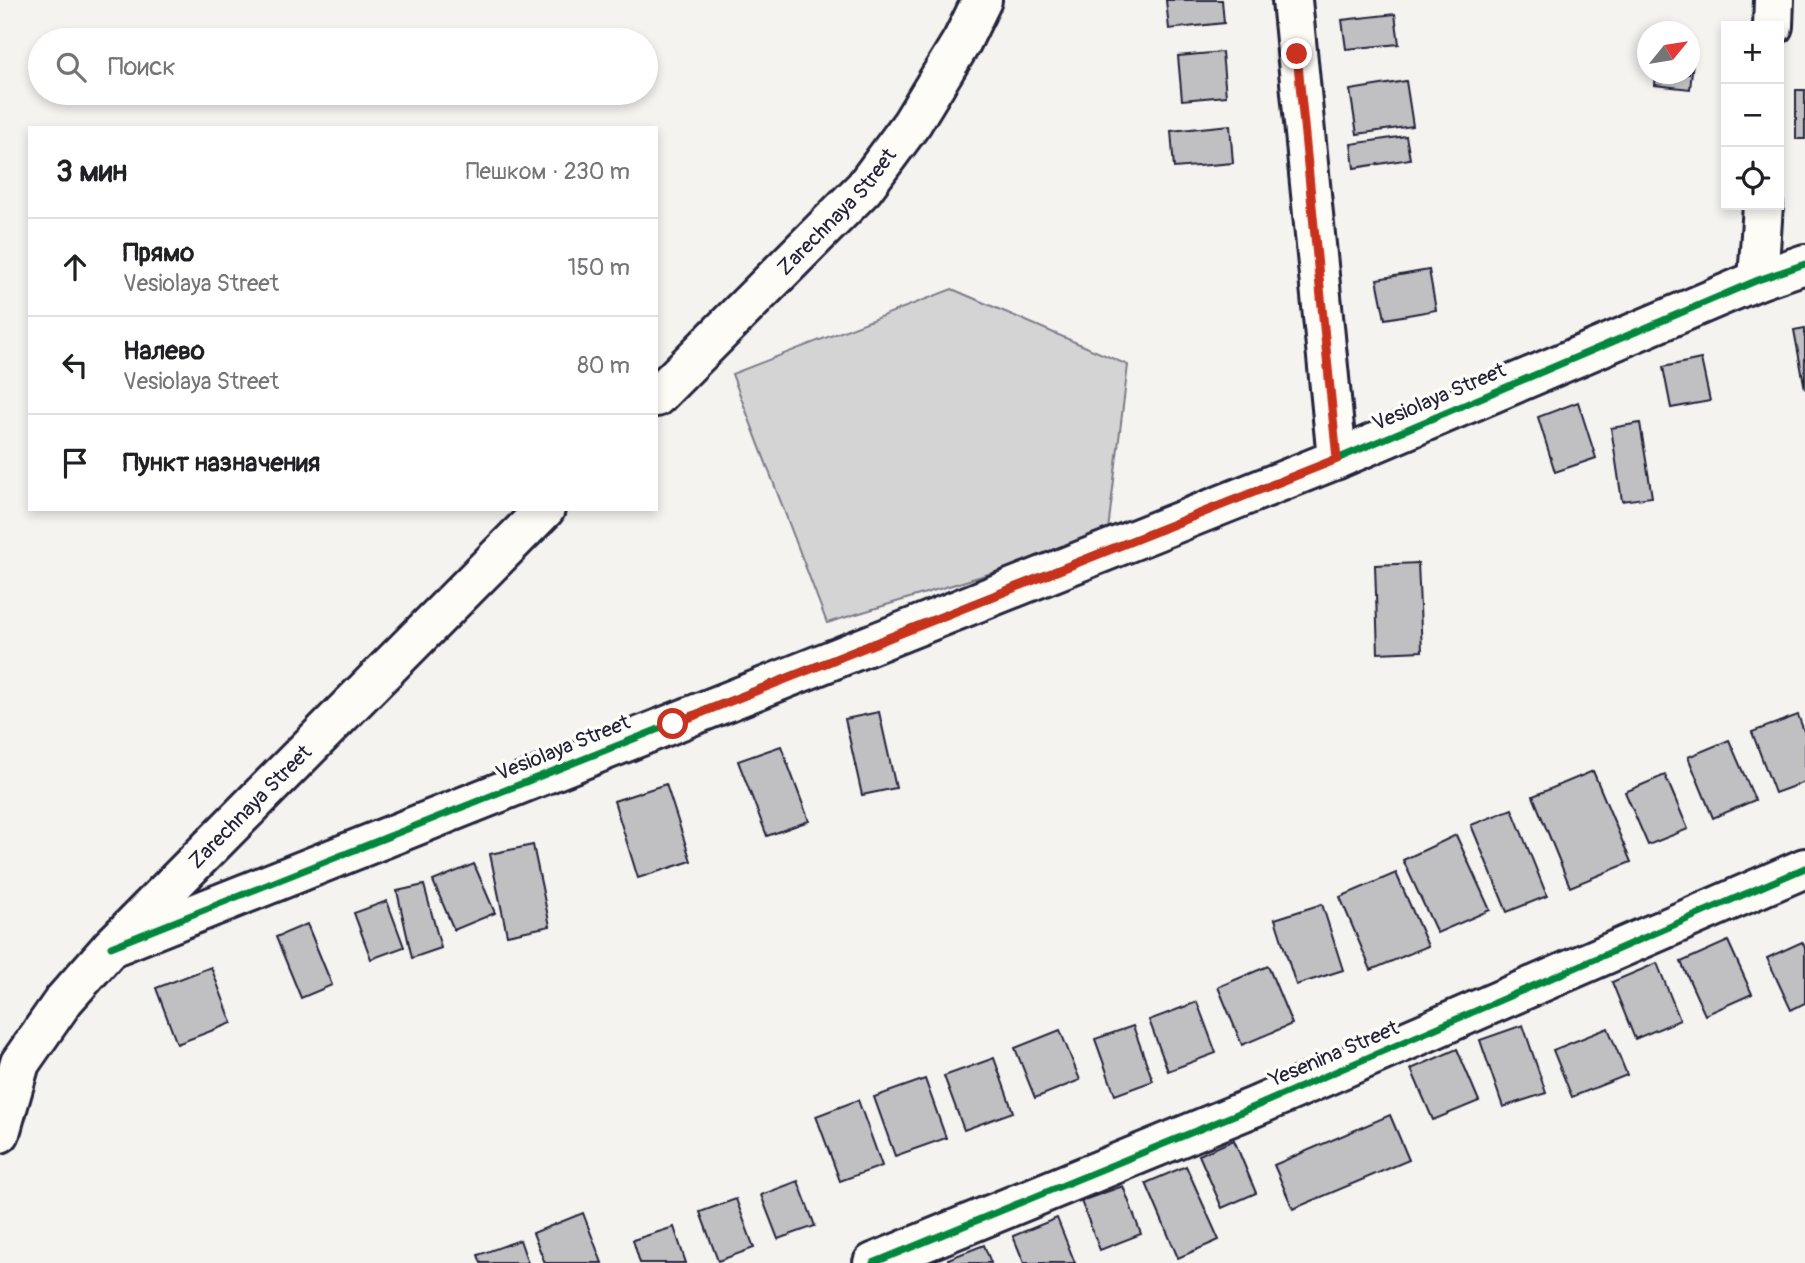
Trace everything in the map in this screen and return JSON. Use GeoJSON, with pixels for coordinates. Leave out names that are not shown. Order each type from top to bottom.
{"type":"FeatureCollection","features":[{"type":"Feature","properties":{"kind":"street","name":"Zarechnaya Street"},"geometry":{"type":"LineString","coordinates":[[658,395],[864,188],[912,123],[962,41],[982,0]]}},
{"type":"Feature","properties":{"kind":"street"},"geometry":{"type":"LineString","coordinates":[[1292,0],[1337,459]]}},
{"type":"Feature","properties":{"kind":"street"},"geometry":{"type":"LineString","coordinates":[[1773,21],[1774,0]]}},
{"type":"Feature","properties":{"kind":"street"},"geometry":{"type":"LineString","coordinates":[[1758,280],[1763,210]]}},
{"type":"Feature","properties":{"kind":"street","name":"Vesiolaya Street"},"geometry":{"type":"LineString","coordinates":[[111,947],[1337,459],[1758,280],[1805,264]]}},
{"type":"Feature","properties":{"kind":"street","name":"Zarechnaya Street"},"geometry":{"type":"LineString","coordinates":[[0,1133],[20,1063],[64,1000],[111,947],[543,511]]}},
{"type":"Feature","properties":{"kind":"street","name":"Yesenina Street"},"geometry":{"type":"LineString","coordinates":[[873,1263],[1254,1107],[1805,868]]}},
{"type":"Feature","properties":{"kind":"shaded area"},"geometry":{"type":"Polygon","coordinates":[[[952,289],[1128,365],[1107,538],[827,623],[732,374],[952,289]]]}},
{"type":"Feature","properties":{"kind":"building"},"geometry":{"type":"Polygon","coordinates":[[[1166,0],[1222,0],[1224,23],[1169,29],[1166,0]]]}},
{"type":"Feature","properties":{"kind":"building"},"geometry":{"type":"Polygon","coordinates":[[[1395,14],[1399,44],[1346,49],[1342,20],[1395,14]]]}},
{"type":"Feature","properties":{"kind":"building"},"geometry":{"type":"Polygon","coordinates":[[[1222,52],[1226,96],[1182,100],[1178,56],[1222,52]]]}},
{"type":"Feature","properties":{"kind":"building"},"geometry":{"type":"Polygon","coordinates":[[[1406,81],[1413,126],[1357,134],[1350,90],[1406,81]]]}},
{"type":"Feature","properties":{"kind":"building"},"geometry":{"type":"Polygon","coordinates":[[[1655,84],[1691,84],[1690,89],[1655,84]]]}},
{"type":"Feature","properties":{"kind":"building"},"geometry":{"type":"Polygon","coordinates":[[[1796,90],[1805,90],[1805,139],[1796,139],[1796,90]]]}},
{"type":"Feature","properties":{"kind":"building"},"geometry":{"type":"Polygon","coordinates":[[[1230,125],[1233,163],[1174,168],[1171,131],[1230,125]]]}},
{"type":"Feature","properties":{"kind":"building"},"geometry":{"type":"Polygon","coordinates":[[[1406,136],[1410,159],[1354,168],[1351,144],[1406,136]]]}},
{"type":"Feature","properties":{"kind":"building"},"geometry":{"type":"Polygon","coordinates":[[[1429,270],[1436,310],[1385,319],[1377,279],[1429,270]]]}},
{"type":"Feature","properties":{"kind":"building"},"geometry":{"type":"Polygon","coordinates":[[[1805,328],[1805,389],[1794,330],[1805,328]]]}},
{"type":"Feature","properties":{"kind":"building"},"geometry":{"type":"Polygon","coordinates":[[[1701,359],[1710,401],[1671,408],[1663,367],[1701,359]]]}},
{"type":"Feature","properties":{"kind":"building"},"geometry":{"type":"Polygon","coordinates":[[[1578,402],[1596,458],[1555,472],[1538,417],[1578,402]]]}},
{"type":"Feature","properties":{"kind":"building"},"geometry":{"type":"Polygon","coordinates":[[[1640,423],[1652,497],[1622,501],[1611,428],[1640,423]]]}},
{"type":"Feature","properties":{"kind":"building"},"geometry":{"type":"Polygon","coordinates":[[[1418,563],[1422,651],[1378,653],[1375,565],[1418,563]]]}},
{"type":"Feature","properties":{"kind":"building"},"geometry":{"type":"Polygon","coordinates":[[[879,712],[896,788],[862,795],[845,719],[879,712]]]}},
{"type":"Feature","properties":{"kind":"building"},"geometry":{"type":"Polygon","coordinates":[[[1798,715],[1805,734],[1805,782],[1775,793],[1752,732],[1798,715]]]}},
{"type":"Feature","properties":{"kind":"building"},"geometry":{"type":"Polygon","coordinates":[[[1729,740],[1755,800],[1713,818],[1688,757],[1729,740]]]}},
{"type":"Feature","properties":{"kind":"building"},"geometry":{"type":"Polygon","coordinates":[[[781,746],[809,821],[767,836],[738,761],[781,746]]]}},
{"type":"Feature","properties":{"kind":"building"},"geometry":{"type":"Polygon","coordinates":[[[1593,771],[1631,862],[1570,887],[1533,796],[1593,771]]]}},
{"type":"Feature","properties":{"kind":"building"},"geometry":{"type":"Polygon","coordinates":[[[1665,775],[1688,829],[1648,845],[1625,792],[1665,775]]]}},
{"type":"Feature","properties":{"kind":"building"},"geometry":{"type":"Polygon","coordinates":[[[666,784],[691,861],[638,878],[614,801],[666,784]]]}},
{"type":"Feature","properties":{"kind":"building"},"geometry":{"type":"Polygon","coordinates":[[[1512,809],[1547,896],[1507,912],[1471,825],[1512,809]]]}},
{"type":"Feature","properties":{"kind":"building"},"geometry":{"type":"Polygon","coordinates":[[[1456,835],[1490,910],[1437,933],[1403,860],[1456,835]]]}},
{"type":"Feature","properties":{"kind":"building"},"geometry":{"type":"Polygon","coordinates":[[[533,845],[550,926],[507,935],[490,854],[533,845]]]}},
{"type":"Feature","properties":{"kind":"building"},"geometry":{"type":"Polygon","coordinates":[[[474,864],[495,913],[454,930],[433,881],[474,864]]]}},
{"type":"Feature","properties":{"kind":"building"},"geometry":{"type":"Polygon","coordinates":[[[1396,873],[1428,946],[1371,970],[1340,897],[1396,873]]]}},
{"type":"Feature","properties":{"kind":"building"},"geometry":{"type":"Polygon","coordinates":[[[424,885],[441,948],[412,958],[397,891],[424,885]]]}},
{"type":"Feature","properties":{"kind":"building"},"geometry":{"type":"Polygon","coordinates":[[[387,901],[404,947],[371,959],[354,913],[387,901]]]}},
{"type":"Feature","properties":{"kind":"building"},"geometry":{"type":"Polygon","coordinates":[[[1322,904],[1343,970],[1296,985],[1275,919],[1322,904]]]}},
{"type":"Feature","properties":{"kind":"building"},"geometry":{"type":"Polygon","coordinates":[[[307,924],[332,985],[301,998],[276,937],[307,924]]]}},
{"type":"Feature","properties":{"kind":"building"},"geometry":{"type":"Polygon","coordinates":[[[1728,941],[1752,994],[1705,1015],[1681,962],[1728,941]]]}},
{"type":"Feature","properties":{"kind":"building"},"geometry":{"type":"Polygon","coordinates":[[[1802,942],[1805,947],[1805,1003],[1791,1010],[1767,958],[1802,942]]]}},
{"type":"Feature","properties":{"kind":"building"},"geometry":{"type":"Polygon","coordinates":[[[1657,963],[1680,1020],[1635,1039],[1612,982],[1657,963]]]}},
{"type":"Feature","properties":{"kind":"building"},"geometry":{"type":"Polygon","coordinates":[[[1268,966],[1292,1024],[1242,1045],[1218,987],[1268,966]]]}},
{"type":"Feature","properties":{"kind":"building"},"geometry":{"type":"Polygon","coordinates":[[[211,967],[232,1023],[177,1044],[156,988],[211,967]]]}},
{"type":"Feature","properties":{"kind":"building"},"geometry":{"type":"Polygon","coordinates":[[[1197,1002],[1216,1053],[1168,1071],[1149,1020],[1197,1002]]]}},
{"type":"Feature","properties":{"kind":"building"},"geometry":{"type":"Polygon","coordinates":[[[1523,1025],[1546,1093],[1503,1107],[1480,1040],[1523,1025]]]}},
{"type":"Feature","properties":{"kind":"building"},"geometry":{"type":"Polygon","coordinates":[[[1133,1026],[1153,1081],[1115,1095],[1095,1039],[1133,1026]]]}},
{"type":"Feature","properties":{"kind":"building"},"geometry":{"type":"Polygon","coordinates":[[[1608,1028],[1627,1075],[1572,1097],[1553,1050],[1608,1028]]]}},
{"type":"Feature","properties":{"kind":"building"},"geometry":{"type":"Polygon","coordinates":[[[1060,1030],[1080,1080],[1035,1098],[1015,1048],[1060,1030]]]}},
{"type":"Feature","properties":{"kind":"building"},"geometry":{"type":"Polygon","coordinates":[[[1457,1049],[1479,1101],[1433,1120],[1411,1069],[1457,1049]]]}},
{"type":"Feature","properties":{"kind":"building"},"geometry":{"type":"Polygon","coordinates":[[[994,1058],[1013,1112],[964,1130],[944,1076],[994,1058]]]}},
{"type":"Feature","properties":{"kind":"building"},"geometry":{"type":"Polygon","coordinates":[[[925,1079],[946,1138],[895,1156],[874,1097],[925,1079]]]}},
{"type":"Feature","properties":{"kind":"building"},"geometry":{"type":"Polygon","coordinates":[[[858,1100],[882,1166],[840,1181],[816,1116],[858,1100]]]}},
{"type":"Feature","properties":{"kind":"building"},"geometry":{"type":"Polygon","coordinates":[[[1390,1115],[1409,1160],[1293,1209],[1274,1165],[1390,1115]]]}},
{"type":"Feature","properties":{"kind":"building"},"geometry":{"type":"Polygon","coordinates":[[[1234,1140],[1256,1193],[1222,1208],[1199,1155],[1234,1140]]]}},
{"type":"Feature","properties":{"kind":"building"},"geometry":{"type":"Polygon","coordinates":[[[1186,1166],[1219,1240],[1178,1258],[1146,1183],[1186,1166]]]}},
{"type":"Feature","properties":{"kind":"building"},"geometry":{"type":"Polygon","coordinates":[[[798,1181],[815,1226],[778,1239],[761,1195],[798,1181]]]}},
{"type":"Feature","properties":{"kind":"building"},"geometry":{"type":"Polygon","coordinates":[[[1123,1186],[1141,1234],[1100,1250],[1081,1201],[1123,1186]]]}},
{"type":"Feature","properties":{"kind":"building"},"geometry":{"type":"Polygon","coordinates":[[[736,1199],[754,1248],[718,1261],[700,1212],[736,1199]]]}},
{"type":"Feature","properties":{"kind":"building"},"geometry":{"type":"Polygon","coordinates":[[[583,1213],[602,1263],[545,1263],[533,1233],[583,1213]]]}},
{"type":"Feature","properties":{"kind":"building"},"geometry":{"type":"Polygon","coordinates":[[[1057,1218],[1075,1263],[1024,1263],[1013,1236],[1057,1218]]]}},
{"type":"Feature","properties":{"kind":"building"},"geometry":{"type":"Polygon","coordinates":[[[674,1227],[686,1263],[640,1263],[633,1240],[674,1227]]]}},
{"type":"Feature","properties":{"kind":"building"},"geometry":{"type":"Polygon","coordinates":[[[520,1240],[528,1263],[481,1263],[478,1255],[520,1240]]]}},
{"type":"Feature","properties":{"kind":"building"},"geometry":{"type":"Polygon","coordinates":[[[984,1245],[991,1263],[950,1263],[948,1259],[984,1245]]]}},
{"type":"Feature","properties":{"kind":"cycle path"},"geometry":{"type":"LineString","coordinates":[[111,947],[1337,459],[1758,280],[1805,264]]}},
{"type":"Feature","properties":{"kind":"cycle path"},"geometry":{"type":"LineString","coordinates":[[873,1263],[1254,1107],[1805,868]]}},
{"type":"Feature","properties":{"kind":"route"},"geometry":{"type":"LineString","coordinates":[[673,724],[1337,459],[1297,54]]}}]}
